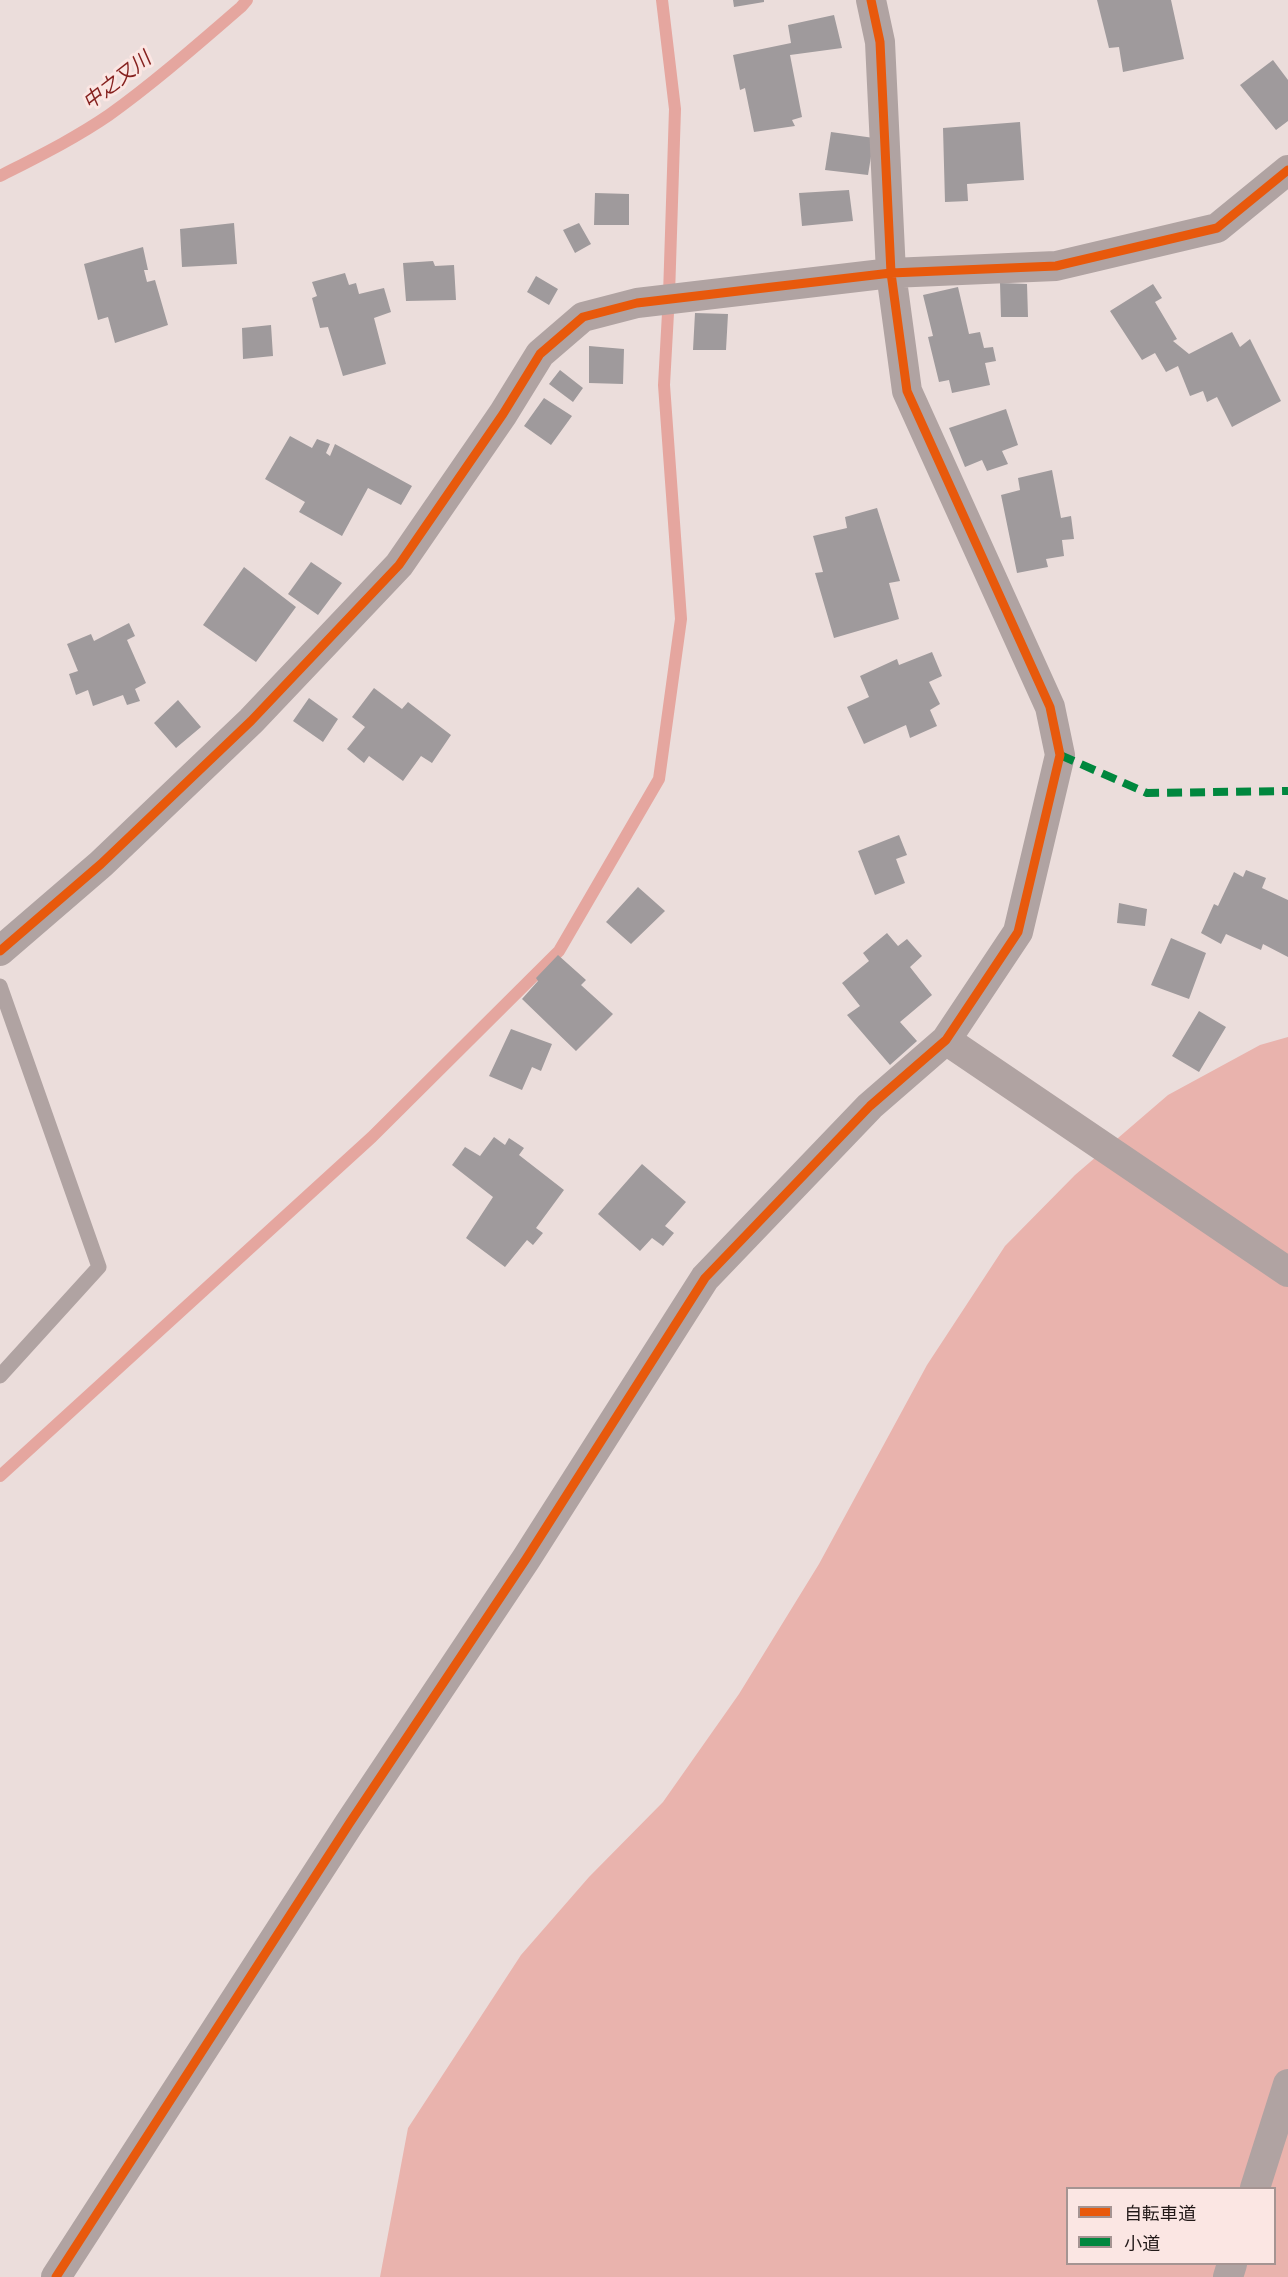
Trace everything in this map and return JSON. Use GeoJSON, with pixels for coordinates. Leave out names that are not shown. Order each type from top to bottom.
{"type":"FeatureCollection","features":[{"type":"Feature","properties":{"kind":"street"},"geometry":{"type":"LineString","coordinates":[[56,2277],[349,1824],[526,1559],[705,1278],[870,1106],[945,1040],[1018,932],[1060,755],[1050,707],[907,391],[891,273],[880,42],[871,0]]}},
{"type":"Feature","properties":{"kind":"street"},"geometry":{"type":"LineString","coordinates":[[0,951],[101,864],[251,722],[399,565],[503,414],[540,354],[583,317],[637,303],[891,273],[1056,266],[1217,228],[1288,170]]}},
{"type":"Feature","properties":{"kind":"street"},"geometry":{"type":"LineString","coordinates":[[945,1040],[1288,1272]]}},
{"type":"Feature","properties":{"kind":"street"},"geometry":{"type":"LineString","coordinates":[[1255,2187],[1288,2085]]}},
{"type":"Feature","properties":{"kind":"lane"},"geometry":{"type":"LineString","coordinates":[[0,986],[99,1267],[0,1376]]}},
{"type":"Feature","properties":{"kind":"shaded area"},"geometry":{"type":"Polygon","coordinates":[[[1288,1037],[1288,2277],[380,2277],[408,2128],[521,1955],[589,1877],[663,1802],[739,1694],[819,1564],[927,1365],[1005,1246],[1075,1175],[1168,1095],[1260,1045],[1288,1037]]]}},
{"type":"Feature","properties":{"kind":"building"},"geometry":{"type":"Polygon","coordinates":[[[733,0],[764,0],[764,2],[734,7],[733,0]]]}},
{"type":"Feature","properties":{"kind":"building"},"geometry":{"type":"Polygon","coordinates":[[[1097,0],[1171,0],[1184,59],[1123,72],[1119,47],[1109,48],[1097,0]]]}},
{"type":"Feature","properties":{"kind":"building"},"geometry":{"type":"Polygon","coordinates":[[[834,15],[842,48],[790,55],[802,117],[792,120],[795,126],[754,132],[745,88],[740,90],[733,55],[791,43],[788,25],[834,15]]]}},
{"type":"Feature","properties":{"kind":"building"},"geometry":{"type":"Polygon","coordinates":[[[1273,60],[1288,80],[1288,121],[1276,130],[1240,85],[1273,60]]]}},
{"type":"Feature","properties":{"kind":"building"},"geometry":{"type":"Polygon","coordinates":[[[1020,122],[1024,180],[967,184],[968,201],[945,202],[943,128],[1020,122]]]}},
{"type":"Feature","properties":{"kind":"building"},"geometry":{"type":"Polygon","coordinates":[[[831,132],[874,138],[868,175],[825,170],[831,132]]]}},
{"type":"Feature","properties":{"kind":"building"},"geometry":{"type":"Polygon","coordinates":[[[849,190],[853,221],[802,226],[799,193],[849,190]]]}},
{"type":"Feature","properties":{"kind":"building"},"geometry":{"type":"Polygon","coordinates":[[[595,193],[629,194],[629,225],[594,225],[595,193]]]}},
{"type":"Feature","properties":{"kind":"building"},"geometry":{"type":"Polygon","coordinates":[[[234,223],[237,264],[182,267],[180,229],[234,223]]]}},
{"type":"Feature","properties":{"kind":"building"},"geometry":{"type":"Polygon","coordinates":[[[579,223],[591,244],[575,253],[563,230],[579,223]]]}},
{"type":"Feature","properties":{"kind":"building"},"geometry":{"type":"Polygon","coordinates":[[[143,247],[148,270],[144,270],[147,282],[155,280],[168,325],[115,343],[108,317],[98,320],[84,264],[143,247]]]}},
{"type":"Feature","properties":{"kind":"building"},"geometry":{"type":"Polygon","coordinates":[[[433,261],[435,266],[454,265],[456,300],[406,301],[403,263],[433,261]]]}},
{"type":"Feature","properties":{"kind":"building"},"geometry":{"type":"Polygon","coordinates":[[[345,273],[349,285],[356,283],[359,294],[384,288],[391,312],[374,318],[386,364],[343,376],[328,327],[320,328],[312,298],[317,296],[312,282],[345,273]]]}},
{"type":"Feature","properties":{"kind":"building"},"geometry":{"type":"Polygon","coordinates":[[[536,276],[558,289],[549,305],[527,292],[536,276]]]}},
{"type":"Feature","properties":{"kind":"building"},"geometry":{"type":"Polygon","coordinates":[[[1000,283],[1027,284],[1028,317],[1001,317],[1000,283]]]}},
{"type":"Feature","properties":{"kind":"building"},"geometry":{"type":"Polygon","coordinates":[[[1153,284],[1162,298],[1155,302],[1177,339],[1173,341],[1189,354],[1232,332],[1240,347],[1250,339],[1281,401],[1232,427],[1217,397],[1207,402],[1203,391],[1190,396],[1178,366],[1166,372],[1155,353],[1142,360],[1110,311],[1153,284]]]}},
{"type":"Feature","properties":{"kind":"building"},"geometry":{"type":"Polygon","coordinates":[[[958,287],[969,334],[980,332],[984,348],[993,347],[996,361],[985,363],[990,385],[952,393],[949,380],[939,382],[928,337],[933,336],[923,295],[958,287]]]}},
{"type":"Feature","properties":{"kind":"building"},"geometry":{"type":"Polygon","coordinates":[[[695,313],[728,314],[726,350],[693,350],[695,313]]]}},
{"type":"Feature","properties":{"kind":"building"},"geometry":{"type":"Polygon","coordinates":[[[271,325],[273,356],[243,359],[242,328],[271,325]]]}},
{"type":"Feature","properties":{"kind":"building"},"geometry":{"type":"Polygon","coordinates":[[[589,346],[624,349],[623,384],[589,383],[589,346]]]}},
{"type":"Feature","properties":{"kind":"building"},"geometry":{"type":"Polygon","coordinates":[[[560,370],[583,388],[573,402],[549,384],[560,370]]]}},
{"type":"Feature","properties":{"kind":"building"},"geometry":{"type":"Polygon","coordinates":[[[544,398],[572,416],[551,445],[524,426],[544,398]]]}},
{"type":"Feature","properties":{"kind":"building"},"geometry":{"type":"Polygon","coordinates":[[[1006,409],[1018,445],[1002,451],[1008,464],[987,471],[982,460],[965,467],[949,428],[1006,409]]]}},
{"type":"Feature","properties":{"kind":"building"},"geometry":{"type":"Polygon","coordinates":[[[290,436],[312,448],[317,439],[330,444],[326,453],[330,456],[335,444],[412,486],[401,505],[368,488],[342,536],[299,512],[305,502],[265,479],[290,436]]]}},
{"type":"Feature","properties":{"kind":"building"},"geometry":{"type":"Polygon","coordinates":[[[1052,470],[1061,518],[1071,516],[1074,539],[1062,540],[1064,556],[1046,559],[1048,567],[1017,573],[1001,495],[1020,490],[1018,478],[1052,470]]]}},
{"type":"Feature","properties":{"kind":"building"},"geometry":{"type":"Polygon","coordinates":[[[877,508],[900,581],[889,583],[899,619],[834,638],[815,573],[823,572],[813,536],[847,528],[845,517],[877,508]]]}},
{"type":"Feature","properties":{"kind":"building"},"geometry":{"type":"Polygon","coordinates":[[[311,562],[342,583],[318,615],[288,594],[311,562]]]}},
{"type":"Feature","properties":{"kind":"building"},"geometry":{"type":"Polygon","coordinates":[[[244,567],[296,607],[256,662],[203,625],[244,567]]]}},
{"type":"Feature","properties":{"kind":"building"},"geometry":{"type":"Polygon","coordinates":[[[129,623],[135,636],[127,640],[146,683],[135,689],[140,701],[127,705],[123,695],[93,706],[88,690],[76,695],[69,674],[78,671],[67,644],[91,634],[94,641],[129,623]]]}},
{"type":"Feature","properties":{"kind":"building"},"geometry":{"type":"Polygon","coordinates":[[[932,652],[942,676],[929,682],[940,704],[930,710],[937,726],[910,738],[906,725],[864,744],[847,707],[869,697],[860,676],[897,659],[899,665],[932,652]]]}},
{"type":"Feature","properties":{"kind":"building"},"geometry":{"type":"Polygon","coordinates":[[[374,688],[402,709],[408,702],[451,735],[432,763],[421,756],[403,781],[369,756],[364,763],[347,749],[365,727],[352,717],[374,688]]]}},
{"type":"Feature","properties":{"kind":"building"},"geometry":{"type":"Polygon","coordinates":[[[309,698],[338,719],[323,742],[293,721],[309,698]]]}},
{"type":"Feature","properties":{"kind":"building"},"geometry":{"type":"Polygon","coordinates":[[[178,700],[201,727],[176,748],[154,723],[178,700]]]}},
{"type":"Feature","properties":{"kind":"building"},"geometry":{"type":"Polygon","coordinates":[[[899,835],[907,855],[896,859],[905,883],[875,895],[858,851],[899,835]]]}},
{"type":"Feature","properties":{"kind":"building"},"geometry":{"type":"Polygon","coordinates":[[[1246,870],[1266,878],[1262,888],[1288,900],[1288,957],[1263,944],[1261,950],[1226,934],[1221,944],[1201,933],[1214,904],[1218,906],[1234,872],[1243,877],[1246,870]]]}},
{"type":"Feature","properties":{"kind":"building"},"geometry":{"type":"Polygon","coordinates":[[[638,887],[665,911],[631,944],[606,922],[638,887]]]}},
{"type":"Feature","properties":{"kind":"building"},"geometry":{"type":"Polygon","coordinates":[[[1119,903],[1147,909],[1145,926],[1117,923],[1119,903]]]}},
{"type":"Feature","properties":{"kind":"building"},"geometry":{"type":"Polygon","coordinates":[[[887,933],[898,946],[907,939],[922,956],[910,967],[932,995],[900,1022],[917,1041],[890,1065],[847,1015],[860,1006],[842,983],[869,961],[863,953],[887,933]]]}},
{"type":"Feature","properties":{"kind":"building"},"geometry":{"type":"Polygon","coordinates":[[[1171,938],[1206,953],[1189,999],[1151,985],[1171,938]]]}},
{"type":"Feature","properties":{"kind":"building"},"geometry":{"type":"Polygon","coordinates":[[[558,955],[586,980],[581,985],[613,1014],[576,1051],[522,999],[538,981],[536,978],[558,955]]]}},
{"type":"Feature","properties":{"kind":"building"},"geometry":{"type":"Polygon","coordinates":[[[1199,1011],[1226,1027],[1199,1072],[1172,1056],[1199,1011]]]}},
{"type":"Feature","properties":{"kind":"building"},"geometry":{"type":"Polygon","coordinates":[[[511,1029],[552,1044],[541,1071],[532,1067],[522,1090],[489,1076],[511,1029]]]}},
{"type":"Feature","properties":{"kind":"building"},"geometry":{"type":"Polygon","coordinates":[[[494,1137],[505,1145],[509,1138],[524,1148],[519,1155],[564,1190],[536,1228],[543,1233],[533,1245],[527,1240],[505,1267],[466,1238],[493,1197],[452,1165],[465,1147],[480,1156],[494,1137]]]}},
{"type":"Feature","properties":{"kind":"building"},"geometry":{"type":"Polygon","coordinates":[[[642,1164],[686,1202],[665,1226],[674,1233],[663,1246],[652,1238],[640,1251],[598,1214],[642,1164]]]}},
{"type":"Feature","properties":{"kind":"waterway","name":"中之又川"},"geometry":{"type":"LineString","coordinates":[[0,176],[69,140],[109,115],[176,63],[247,0]]}},
{"type":"Feature","properties":{"kind":"waterway"},"geometry":{"type":"LineString","coordinates":[[0,1476],[372,1137],[559,951],[659,779],[681,619],[664,385],[675,109],[662,0]]}},
{"type":"Feature","properties":{"kind":"marked path"},"geometry":{"type":"LineString","coordinates":[[1060,755],[1147,793],[1288,791]]}},
{"type":"Feature","properties":{"kind":"cycle path"},"geometry":{"type":"LineString","coordinates":[[56,2277],[349,1824],[526,1559],[705,1278],[870,1106],[946,1040],[1018,932],[1060,755],[1050,707],[907,391],[891,273],[880,42],[871,0]]}},
{"type":"Feature","properties":{"kind":"cycle path"},"geometry":{"type":"LineString","coordinates":[[0,951],[101,864],[251,721],[399,565],[503,414],[540,354],[583,317],[637,303],[891,273],[1056,266],[1217,228],[1288,170]]}}]}
